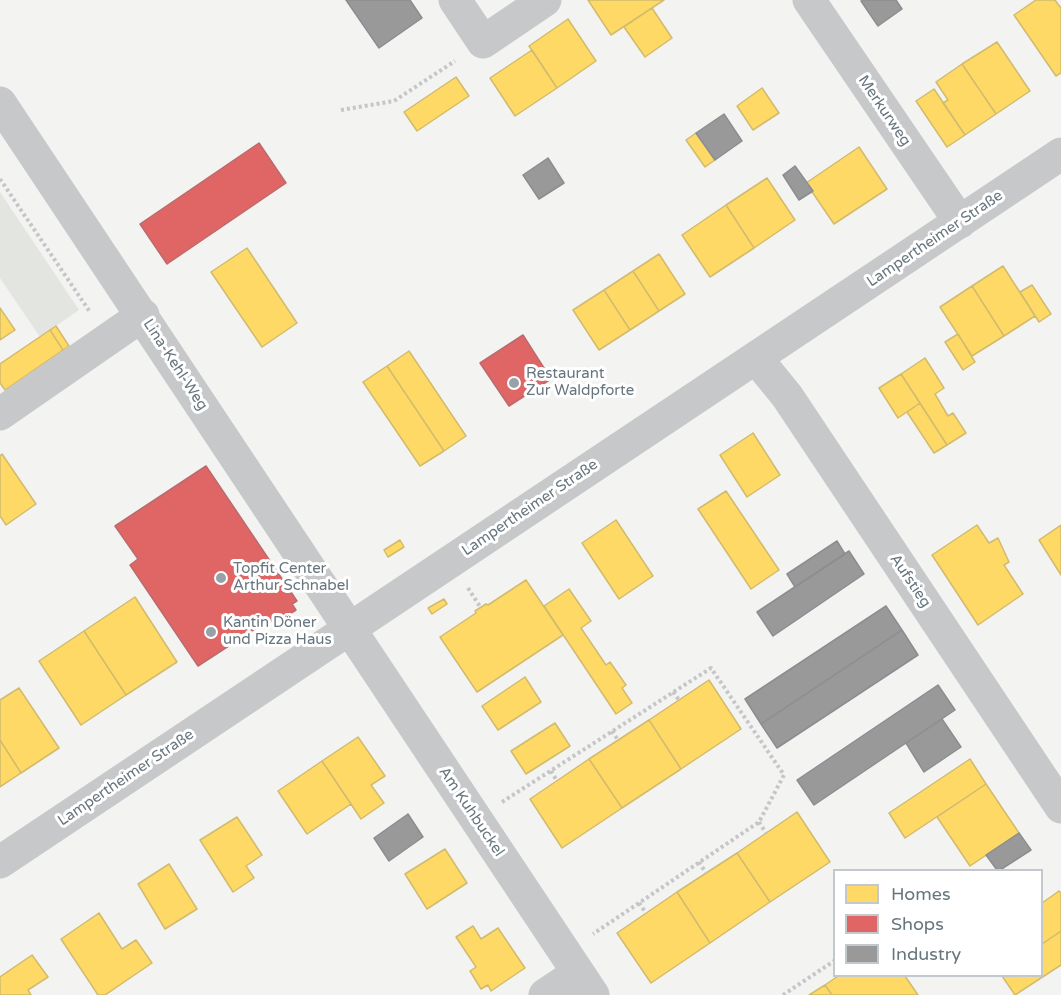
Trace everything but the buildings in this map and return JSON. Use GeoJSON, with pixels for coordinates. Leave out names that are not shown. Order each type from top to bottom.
{"type":"FeatureCollection","features":[{"type":"Feature","properties":{"kind":"street"},"geometry":{"type":"LineString","coordinates":[[455,0],[483,42],[545,0]]}},
{"type":"Feature","properties":{"kind":"street","name":"Merkurweg"},"geometry":{"type":"LineString","coordinates":[[809,0],[960,222]]}},
{"type":"Feature","properties":{"kind":"street","name":"Lina-Kehl-Weg"},"geometry":{"type":"LineString","coordinates":[[0,103],[143,315],[348,628]]}},
{"type":"Feature","properties":{"kind":"street","name":"Lampertheimer Straße"},"geometry":{"type":"LineString","coordinates":[[0,862],[1061,154]]}},
{"type":"Feature","properties":{"kind":"street"},"geometry":{"type":"LineString","coordinates":[[0,414],[143,315]]}},
{"type":"Feature","properties":{"kind":"street","name":"Aufstieg"},"geometry":{"type":"LineString","coordinates":[[756,358],[787,396],[1061,807]]}},
{"type":"Feature","properties":{"kind":"street","name":"Am Kuhbuckel"},"geometry":{"type":"LineString","coordinates":[[348,628],[578,974]]}},
{"type":"Feature","properties":{"kind":"street"},"geometry":{"type":"LineString","coordinates":[[544,995],[578,974]]}},
{"type":"Feature","properties":{"kind":"path"},"geometry":{"type":"LineString","coordinates":[[341,110],[394,100],[483,42]]}},
{"type":"Feature","properties":{"kind":"path"},"geometry":{"type":"LineString","coordinates":[[0,179],[108,339]]}},
{"type":"Feature","properties":{"kind":"path"},"geometry":{"type":"LineString","coordinates":[[467,588],[481,608]]}},
{"type":"Feature","properties":{"kind":"path"},"geometry":{"type":"LineString","coordinates":[[476,820],[711,668],[784,775],[759,822],[639,903],[578,974]]}},
{"type":"Feature","properties":{"kind":"path"},"geometry":{"type":"LineString","coordinates":[[673,692],[679,700]]}},
{"type":"Feature","properties":{"kind":"path"},"geometry":{"type":"LineString","coordinates":[[612,731],[618,740]]}},
{"type":"Feature","properties":{"kind":"path"},"geometry":{"type":"LineString","coordinates":[[550,771],[557,781]]}},
{"type":"Feature","properties":{"kind":"path"},"geometry":{"type":"LineString","coordinates":[[759,822],[766,833]]}},
{"type":"Feature","properties":{"kind":"path"},"geometry":{"type":"LineString","coordinates":[[699,862],[706,873]]}},
{"type":"Feature","properties":{"kind":"path"},"geometry":{"type":"LineString","coordinates":[[639,903],[646,913]]}},
{"type":"Feature","properties":{"kind":"path"},"geometry":{"type":"LineString","coordinates":[[786,994],[833,962]]}},
{"type":"Feature","properties":{"kind":"shaded area"},"geometry":{"type":"Polygon","coordinates":[[[0,192],[79,310],[40,337],[0,278],[0,192]]]}},
{"type":"Feature","properties":{"kind":"place","name":"Restaurant Zur Waldpforte"},"geometry":{"type":"Point","coordinates":[514,383]}},
{"type":"Feature","properties":{"kind":"place","name":"Topfit Center Arthur Schnabel"},"geometry":{"type":"Point","coordinates":[221,578]}},
{"type":"Feature","properties":{"kind":"place","name":"Kantin Döner und Pizza Haus"},"geometry":{"type":"Point","coordinates":[211,632]}}]}
